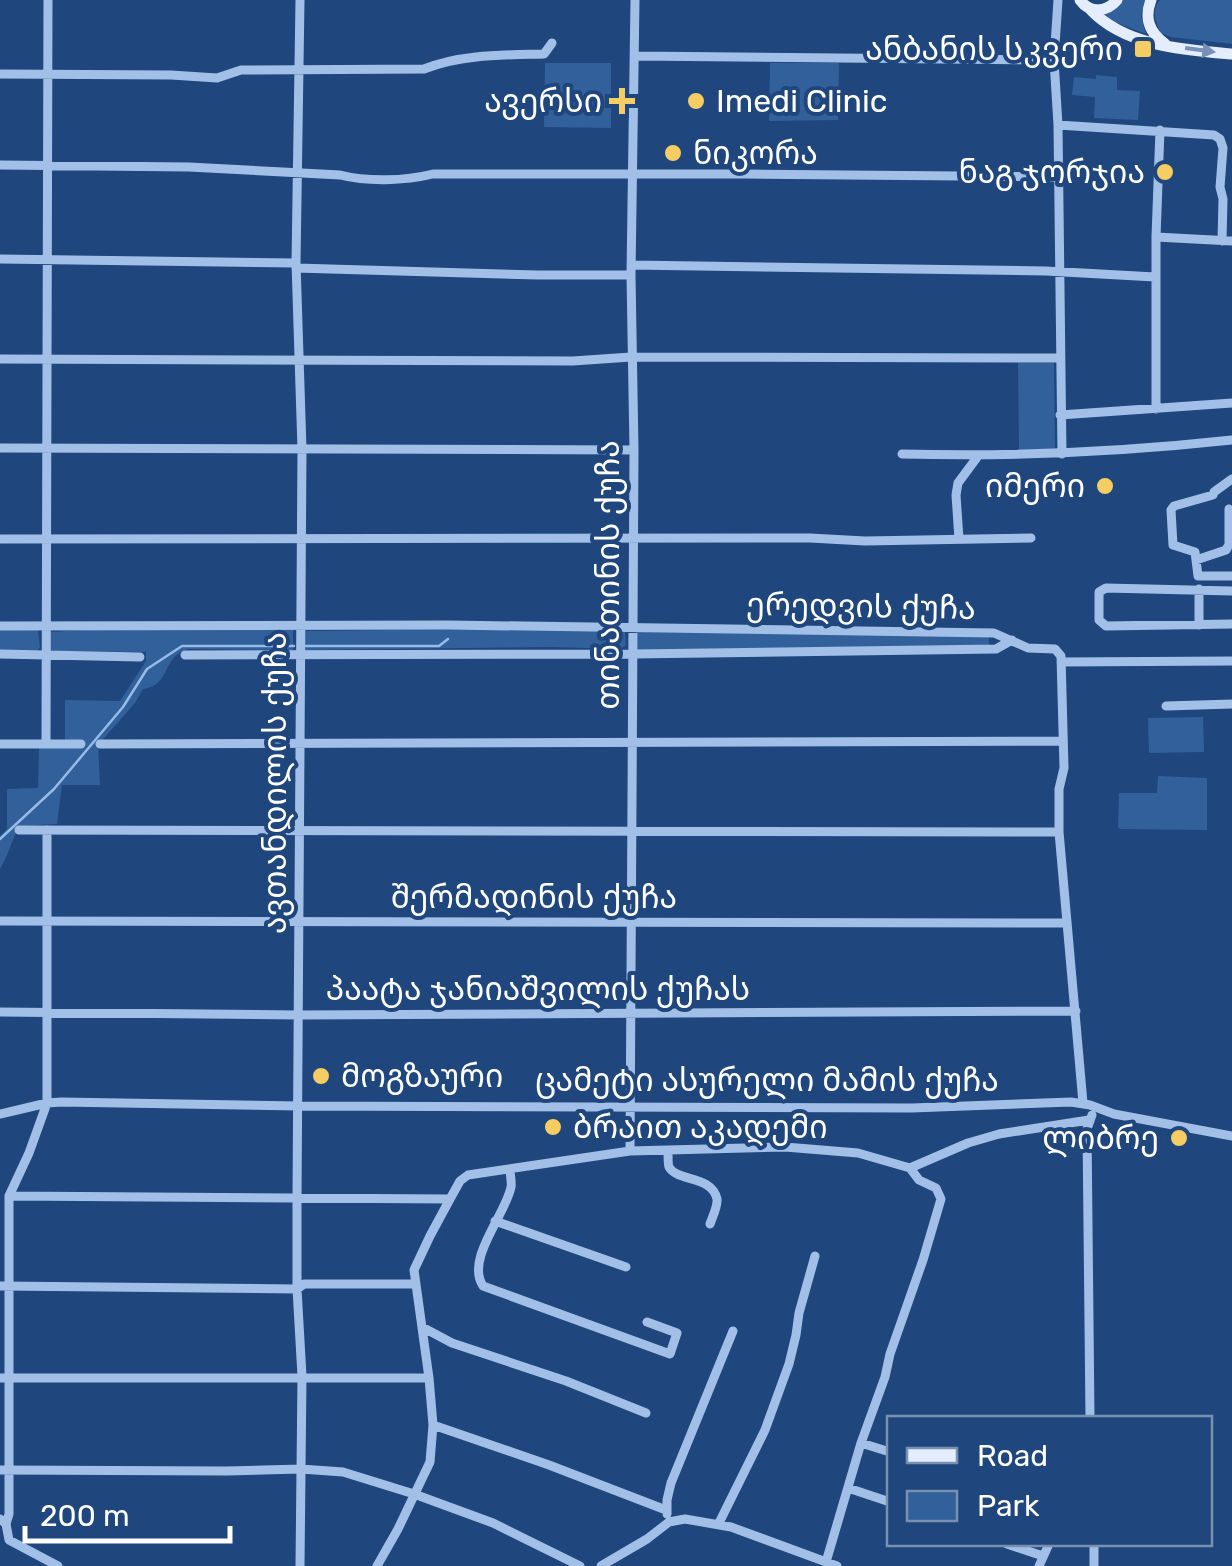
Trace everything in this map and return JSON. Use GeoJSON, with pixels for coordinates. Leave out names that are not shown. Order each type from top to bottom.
{"type":"FeatureCollection","features":[{"type":"Feature","properties":{"kind":"main road"},"geometry":{"type":"LineString","coordinates":[[1082,4],[1107,8],[1117,0]]}},
{"type":"Feature","properties":{"kind":"main road"},"geometry":{"type":"LineString","coordinates":[[1151,0],[1149,26],[1168,46]]}},
{"type":"Feature","properties":{"kind":"main road"},"geometry":{"type":"LineString","coordinates":[[1082,4],[1126,34],[1168,46],[1232,54]]}},
{"type":"Feature","properties":{"kind":"street"},"geometry":{"type":"LineString","coordinates":[[46,744],[48,0]]}},
{"type":"Feature","properties":{"kind":"street","name":"ავთანდილის ქუჩა"},"geometry":{"type":"LineString","coordinates":[[300,0],[296,266],[302,449],[297,1198],[302,1376],[300,1566]]}},
{"type":"Feature","properties":{"kind":"street","name":"თინათინის ქუჩა"},"geometry":{"type":"LineString","coordinates":[[630,1150],[634,450],[631,270],[636,0]]}},
{"type":"Feature","properties":{"kind":"street"},"geometry":{"type":"LineString","coordinates":[[1058,0],[1054,60],[1062,454]]}},
{"type":"Feature","properties":{"kind":"street"},"geometry":{"type":"LineString","coordinates":[[0,74],[218,78],[242,70],[424,69],[483,56],[544,54],[552,44]]}},
{"type":"Feature","properties":{"kind":"street"},"geometry":{"type":"LineString","coordinates":[[635,56],[1054,60]]}},
{"type":"Feature","properties":{"kind":"street"},"geometry":{"type":"LineString","coordinates":[[1058,124],[1160,130],[1214,135],[1220,139],[1220,187],[1227,241],[1156,237]]}},
{"type":"Feature","properties":{"kind":"street"},"geometry":{"type":"LineString","coordinates":[[1156,409],[1160,130]]}},
{"type":"Feature","properties":{"kind":"street"},"geometry":{"type":"LineString","coordinates":[[0,165],[297,172],[392,179],[433,174],[1058,178]]}},
{"type":"Feature","properties":{"kind":"street"},"geometry":{"type":"LineString","coordinates":[[0,259],[538,275],[631,270],[1058,272],[1155,277]]}},
{"type":"Feature","properties":{"kind":"street"},"geometry":{"type":"LineString","coordinates":[[0,359],[1060,358]]}},
{"type":"Feature","properties":{"kind":"street"},"geometry":{"type":"LineString","coordinates":[[1060,414],[1232,403]]}},
{"type":"Feature","properties":{"kind":"street"},"geometry":{"type":"LineString","coordinates":[[902,454],[1062,454],[1232,440]]}},
{"type":"Feature","properties":{"kind":"street"},"geometry":{"type":"LineString","coordinates":[[0,448],[634,450]]}},
{"type":"Feature","properties":{"kind":"street"},"geometry":{"type":"LineString","coordinates":[[959,540],[958,483],[978,456]]}},
{"type":"Feature","properties":{"kind":"street"},"geometry":{"type":"LineString","coordinates":[[1199,625],[1196,560],[1191,550],[1173,545],[1171,510],[1213,495],[1232,479]]}},
{"type":"Feature","properties":{"kind":"street"},"geometry":{"type":"LineString","coordinates":[[1196,560],[1221,553],[1231,540],[1231,508],[1214,504],[1213,495]]}},
{"type":"Feature","properties":{"kind":"street"},"geometry":{"type":"LineString","coordinates":[[0,539],[1031,538]]}},
{"type":"Feature","properties":{"kind":"street"},"geometry":{"type":"LineString","coordinates":[[1198,576],[1232,576]]}},
{"type":"Feature","properties":{"kind":"street"},"geometry":{"type":"LineString","coordinates":[[1232,591],[1098,592],[1098,618],[1106,626],[1232,624]]}},
{"type":"Feature","properties":{"kind":"street","name":"ერედვის ქუჩა"},"geometry":{"type":"LineString","coordinates":[[0,626],[450,625],[994,633],[1012,640]]}},
{"type":"Feature","properties":{"kind":"street"},"geometry":{"type":"LineString","coordinates":[[1012,640],[1028,648],[1060,652],[1064,768],[1059,789],[1058,832],[1083,1103]]}},
{"type":"Feature","properties":{"kind":"street","name":"ერედვის ქუჩა"},"geometry":{"type":"LineString","coordinates":[[186,655],[996,649],[1012,640]]}},
{"type":"Feature","properties":{"kind":"street"},"geometry":{"type":"LineString","coordinates":[[0,654],[140,657]]}},
{"type":"Feature","properties":{"kind":"street"},"geometry":{"type":"LineString","coordinates":[[1061,662],[1232,661]]}},
{"type":"Feature","properties":{"kind":"street"},"geometry":{"type":"LineString","coordinates":[[1166,706],[1232,704]]}},
{"type":"Feature","properties":{"kind":"street"},"geometry":{"type":"LineString","coordinates":[[100,744],[1062,741]]}},
{"type":"Feature","properties":{"kind":"street"},"geometry":{"type":"LineString","coordinates":[[0,744],[82,744]]}},
{"type":"Feature","properties":{"kind":"street"},"geometry":{"type":"LineString","coordinates":[[18,830],[1058,832]]}},
{"type":"Feature","properties":{"kind":"street"},"geometry":{"type":"LineString","coordinates":[[47,830],[46,1103],[29,1153],[8,1196],[4,1470],[9,1514],[3,1522],[4,1541],[58,1566]]}},
{"type":"Feature","properties":{"kind":"street","name":"შერმადინის ქუჩა"},"geometry":{"type":"LineString","coordinates":[[0,921],[1067,923]]}},
{"type":"Feature","properties":{"kind":"street","name":"პაატა ჯანიაშვილის ქუჩას"},"geometry":{"type":"LineString","coordinates":[[0,1012],[1076,1011]]}},
{"type":"Feature","properties":{"kind":"street","name":"ცამეტი ასურელი მამის ქუჩა"},"geometry":{"type":"LineString","coordinates":[[0,1114],[46,1103],[912,1108],[1083,1103],[1114,1114],[1232,1136]]}},
{"type":"Feature","properties":{"kind":"street"},"geometry":{"type":"LineString","coordinates":[[1090,1416],[1089,1120],[1096,1109]]}},
{"type":"Feature","properties":{"kind":"street"},"geometry":{"type":"LineString","coordinates":[[910,1168],[984,1138],[1089,1120]]}},
{"type":"Feature","properties":{"kind":"street"},"geometry":{"type":"LineString","coordinates":[[378,1566],[430,1462],[433,1425],[414,1270],[460,1181],[468,1175],[630,1150],[784,1146],[858,1153],[910,1168],[919,1180],[936,1188],[941,1198],[826,1562]]}},
{"type":"Feature","properties":{"kind":"street"},"geometry":{"type":"LineString","coordinates":[[668,1150],[668,1166],[673,1172],[706,1184],[716,1196],[718,1201],[710,1224]]}},
{"type":"Feature","properties":{"kind":"street"},"geometry":{"type":"LineString","coordinates":[[510,1170],[512,1186],[479,1266],[478,1280],[483,1286],[670,1354],[677,1333],[647,1322]]}},
{"type":"Feature","properties":{"kind":"street"},"geometry":{"type":"LineString","coordinates":[[8,1196],[450,1199]]}},
{"type":"Feature","properties":{"kind":"street"},"geometry":{"type":"LineString","coordinates":[[495,1221],[626,1266]]}},
{"type":"Feature","properties":{"kind":"street"},"geometry":{"type":"LineString","coordinates":[[719,1524],[765,1430],[789,1364],[815,1256]]}},
{"type":"Feature","properties":{"kind":"street"},"geometry":{"type":"LineString","coordinates":[[4,1286],[297,1288],[310,1284],[414,1284]]}},
{"type":"Feature","properties":{"kind":"street"},"geometry":{"type":"LineString","coordinates":[[422,1327],[452,1342],[646,1412]]}},
{"type":"Feature","properties":{"kind":"street"},"geometry":{"type":"LineString","coordinates":[[601,1566],[646,1539],[668,1516],[670,1484],[733,1331]]}},
{"type":"Feature","properties":{"kind":"street"},"geometry":{"type":"LineString","coordinates":[[4,1378],[429,1378]]}},
{"type":"Feature","properties":{"kind":"street"},"geometry":{"type":"LineString","coordinates":[[433,1425],[549,1464],[668,1516],[719,1524],[837,1566]]}},
{"type":"Feature","properties":{"kind":"street"},"geometry":{"type":"LineString","coordinates":[[861,1443],[887,1451]]}},
{"type":"Feature","properties":{"kind":"street"},"geometry":{"type":"LineString","coordinates":[[4,1470],[343,1472],[493,1523],[580,1566]]}},
{"type":"Feature","properties":{"kind":"street"},"geometry":{"type":"LineString","coordinates":[[848,1488],[887,1501]]}},
{"type":"Feature","properties":{"kind":"street"},"geometry":{"type":"LineString","coordinates":[[1011,1546],[1041,1561]]}},
{"type":"Feature","properties":{"kind":"green space"},"geometry":{"type":"Polygon","coordinates":[[[1122,0],[1145,0],[1141,16],[1146,34],[1104,15],[1122,0]]]}},
{"type":"Feature","properties":{"kind":"green space"},"geometry":{"type":"Polygon","coordinates":[[[1160,0],[1232,0],[1232,44],[1161,33],[1155,16],[1160,0]]]}},
{"type":"Feature","properties":{"kind":"green space"},"geometry":{"type":"Polygon","coordinates":[[[545,63],[611,63],[611,128],[544,127],[545,63]]]}},
{"type":"Feature","properties":{"kind":"green space"},"geometry":{"type":"Polygon","coordinates":[[[770,63],[839,63],[838,120],[769,121],[770,63]]]}},
{"type":"Feature","properties":{"kind":"green space"},"geometry":{"type":"Polygon","coordinates":[[[1096,75],[1117,77],[1117,90],[1140,91],[1138,120],[1094,118],[1095,97],[1072,95],[1074,77],[1096,79],[1096,75]]]}},
{"type":"Feature","properties":{"kind":"green space"},"geometry":{"type":"Polygon","coordinates":[[[1018,363],[1054,363],[1055,451],[1019,452],[1018,363]]]}},
{"type":"Feature","properties":{"kind":"green space"},"geometry":{"type":"Polygon","coordinates":[[[0,630],[38,630],[40,647],[0,650],[0,630]]]}},
{"type":"Feature","properties":{"kind":"green space"},"geometry":{"type":"Polygon","coordinates":[[[293,630],[293,650],[188,649],[179,653],[163,677],[143,689],[98,745],[100,785],[62,785],[57,824],[20,826],[0,869],[0,836],[7,829],[7,789],[38,788],[39,748],[75,740],[65,740],[65,700],[120,701],[146,661],[146,652],[49,651],[49,632],[293,630]]]}},
{"type":"Feature","properties":{"kind":"green space"},"geometry":{"type":"Polygon","coordinates":[[[612,630],[625,632],[626,645],[621,649],[304,650],[305,631],[612,630]]]}},
{"type":"Feature","properties":{"kind":"green space"},"geometry":{"type":"Polygon","coordinates":[[[636,632],[989,636],[989,645],[638,650],[636,632]]]}},
{"type":"Feature","properties":{"kind":"green space"},"geometry":{"type":"Polygon","coordinates":[[[1203,717],[1204,752],[1149,753],[1148,718],[1203,717]]]}},
{"type":"Feature","properties":{"kind":"green space"},"geometry":{"type":"Polygon","coordinates":[[[1158,776],[1207,778],[1207,830],[1118,827],[1119,793],[1157,793],[1158,776]]]}},
{"type":"Feature","properties":{"kind":"waterway"},"geometry":{"type":"LineString","coordinates":[[306,646],[439,646],[448,639]]}},
{"type":"Feature","properties":{"kind":"waterway"},"geometry":{"type":"LineString","coordinates":[[0,839],[54,789],[123,707],[147,669],[182,646],[294,646]]}},
{"type":"Feature","properties":{"kind":"place","name":"ანბანის სკვერი"},"geometry":{"type":"Point","coordinates":[1143,49]}},
{"type":"Feature","properties":{"kind":"place","name":"ავერსი"},"geometry":{"type":"Point","coordinates":[622,101]}},
{"type":"Feature","properties":{"kind":"place","name":"Imedi Clinic"},"geometry":{"type":"Point","coordinates":[696,101]}},
{"type":"Feature","properties":{"kind":"place","name":"ნიკორა"},"geometry":{"type":"Point","coordinates":[673,153]}},
{"type":"Feature","properties":{"kind":"place","name":"ნაგ ჯორჯია"},"geometry":{"type":"Point","coordinates":[1165,172]}},
{"type":"Feature","properties":{"kind":"place","name":"იმერი"},"geometry":{"type":"Point","coordinates":[1105,486]}},
{"type":"Feature","properties":{"kind":"place","name":"მოგზაური"},"geometry":{"type":"Point","coordinates":[321,1076]}},
{"type":"Feature","properties":{"kind":"place","name":"ბრაით აკადემი"},"geometry":{"type":"Point","coordinates":[553,1127]}},
{"type":"Feature","properties":{"kind":"place","name":"ლიბრე"},"geometry":{"type":"Point","coordinates":[1179,1138]}}]}
